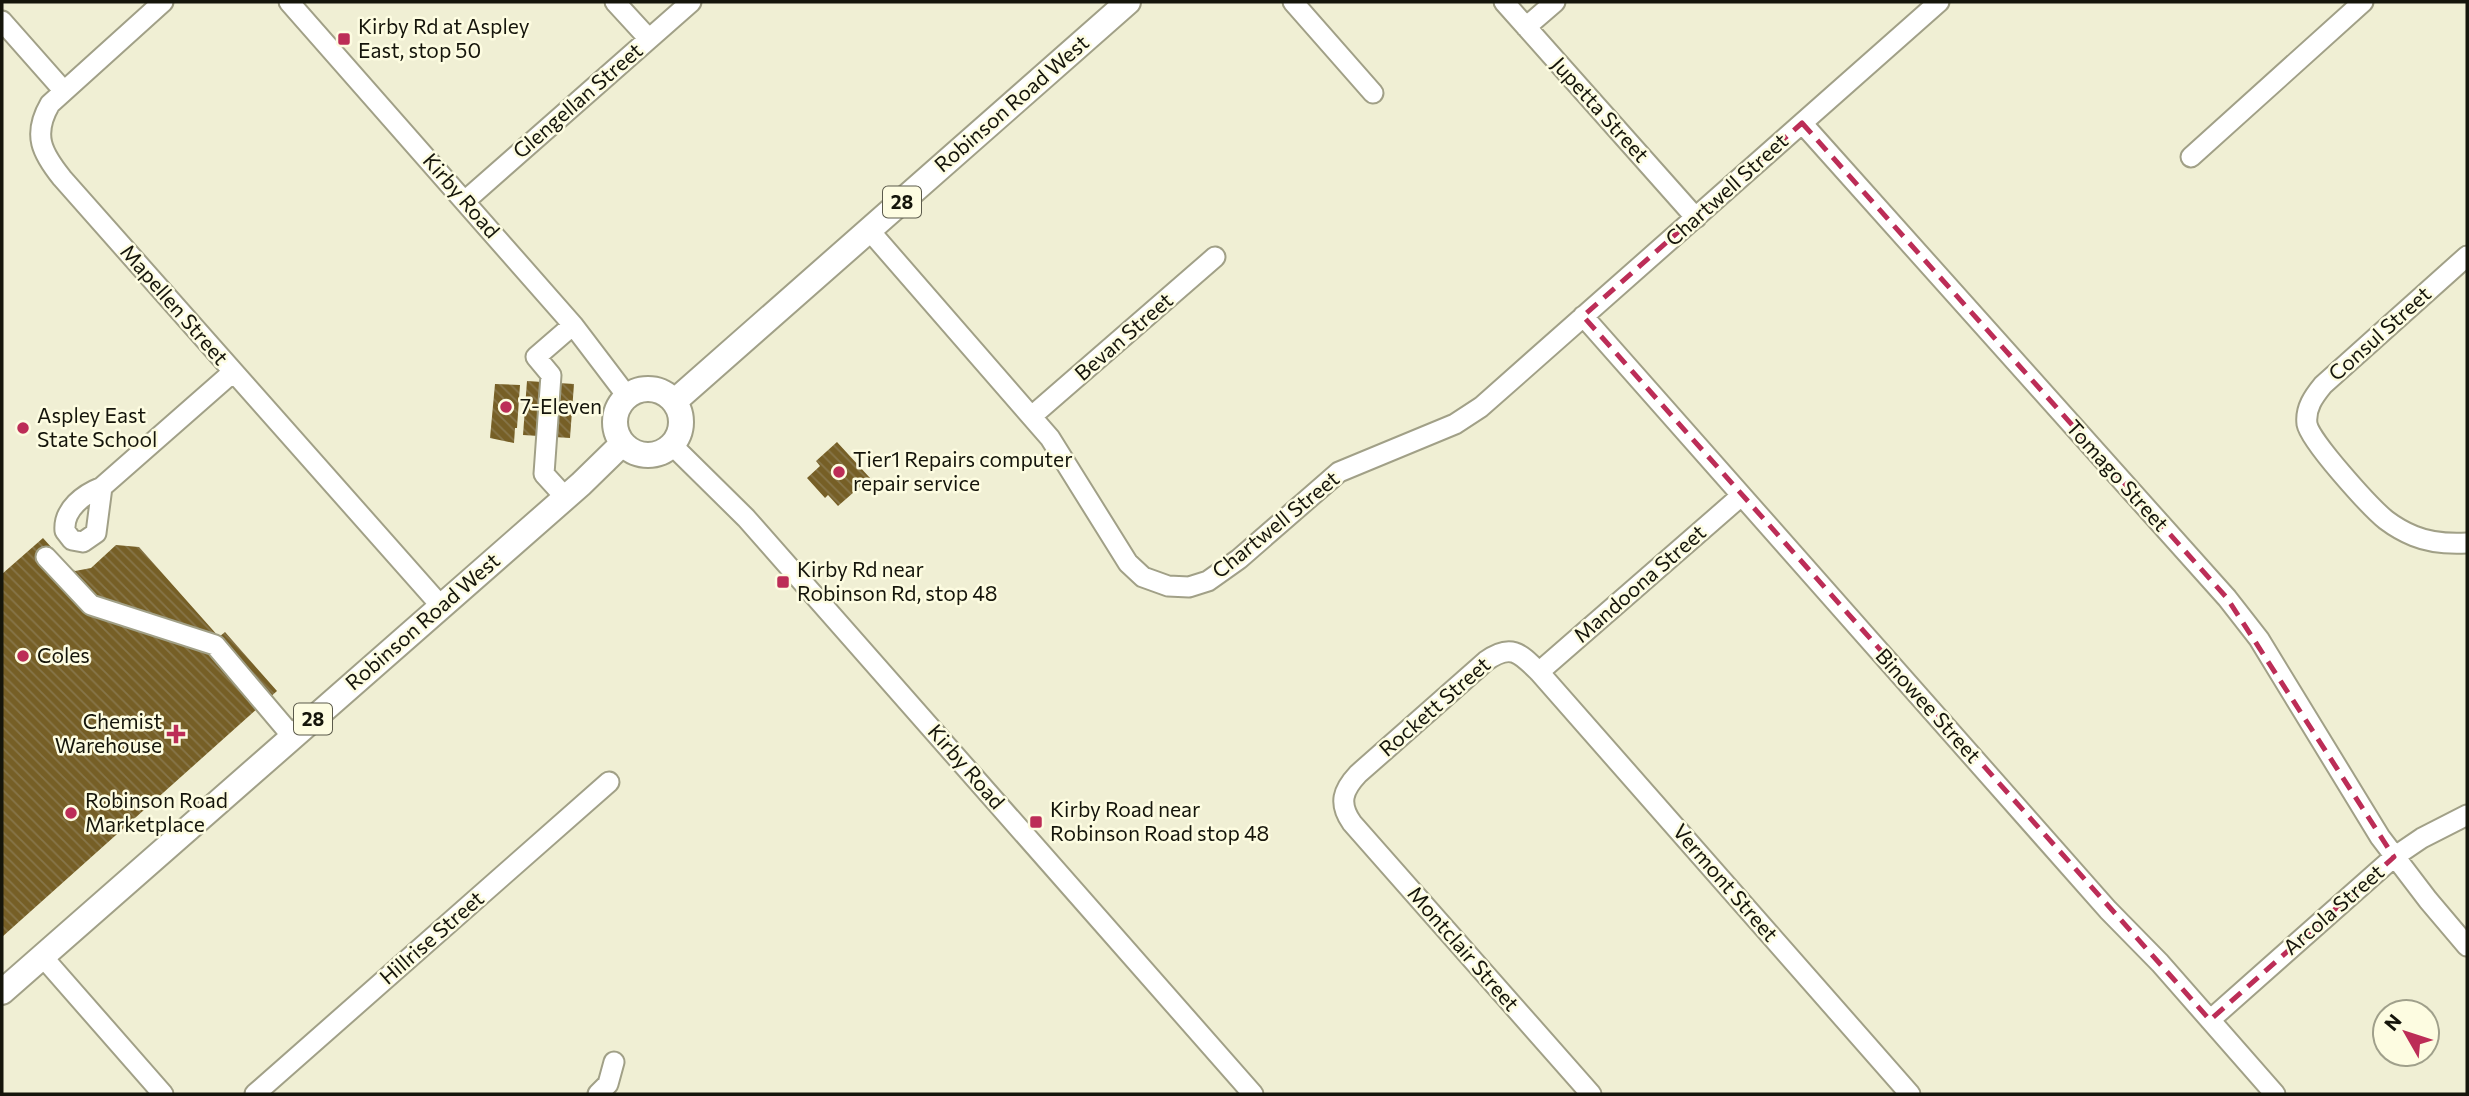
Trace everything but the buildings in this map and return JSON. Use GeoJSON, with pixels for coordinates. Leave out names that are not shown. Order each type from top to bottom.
{"type":"FeatureCollection","features":[{"type":"Feature","properties":{"kind":"main road","name":"Robinson Road West"},"geometry":{"type":"LineString","coordinates":[[675,401],[1128,2]]}},
{"type":"Feature","properties":{"kind":"main road"},"geometry":{"type":"LineString","coordinates":[[649,388],[661,391],[675,401],[682,421],[680,434],[673,446],[653,456],[642,456],[631,452],[622,444],[616,433],[615,419],[619,406],[627,396],[637,390],[649,388]]}},
{"type":"Feature","properties":{"kind":"main road","name":"Robinson Road West"},"geometry":{"type":"LineString","coordinates":[[2,992],[442,607],[622,444]]}},
{"type":"Feature","properties":{"kind":"street","name":"Mapellen Street"},"geometry":{"type":"LineString","coordinates":[[163,2],[50,104],[43,121],[41,143],[47,159],[442,607]]}},
{"type":"Feature","properties":{"kind":"street","name":"Kirby Road"},"geometry":{"type":"LineString","coordinates":[[289,2],[573,325],[627,396]]}},
{"type":"Feature","properties":{"kind":"street"},"geometry":{"type":"LineString","coordinates":[[615,2],[649,39]]}},
{"type":"Feature","properties":{"kind":"street","name":"Glengellan Street"},"geometry":{"type":"LineString","coordinates":[[465,201],[691,2]]}},
{"type":"Feature","properties":{"kind":"street"},"geometry":{"type":"LineString","coordinates":[[1293,2],[1373,93]]}},
{"type":"Feature","properties":{"kind":"street","name":"Jupetta Street"},"geometry":{"type":"LineString","coordinates":[[1504,2],[1696,218]]}},
{"type":"Feature","properties":{"kind":"street"},"geometry":{"type":"LineString","coordinates":[[1527,27],[1555,2]]}},
{"type":"Feature","properties":{"kind":"street","name":"Chartwell Street"},"geometry":{"type":"LineString","coordinates":[[869,230],[1050,438],[1133,569],[1155,582],[1189,587],[1208,582],[1227,569],[1339,472],[1468,417],[1940,2]]}},
{"type":"Feature","properties":{"kind":"street"},"geometry":{"type":"LineString","coordinates":[[2191,157],[2363,2]]}},
{"type":"Feature","properties":{"kind":"street"},"geometry":{"type":"LineString","coordinates":[[2,21],[63,90]]}},
{"type":"Feature","properties":{"kind":"street","name":"Tomago Street"},"geometry":{"type":"LineString","coordinates":[[1802,123],[2227,598],[2259,639],[2364,813],[2394,857],[2467,946]]}},
{"type":"Feature","properties":{"kind":"street","name":"Consul Street"},"geometry":{"type":"LineString","coordinates":[[2467,256],[2323,385],[2309,405],[2307,422],[2308,429],[2320,447],[2388,522],[2413,536],[2432,541],[2467,543]]}},
{"type":"Feature","properties":{"kind":"street","name":"Bevan Street"},"geometry":{"type":"LineString","coordinates":[[1032,416],[1215,257]]}},
{"type":"Feature","properties":{"kind":"street","name":"Binowee Street"},"geometry":{"type":"LineString","coordinates":[[1583,316],[2108,910],[2160,963],[2275,1094]]}},
{"type":"Feature","properties":{"kind":"street"},"geometry":{"type":"LineString","coordinates":[[565,497],[544,474],[551,374],[536,358],[573,325]]}},
{"type":"Feature","properties":{"kind":"street"},"geometry":{"type":"LineString","coordinates":[[102,487],[233,372]]}},
{"type":"Feature","properties":{"kind":"street","name":"Kirby Road"},"geometry":{"type":"LineString","coordinates":[[673,446],[746,518],[1253,1094]]}},
{"type":"Feature","properties":{"kind":"street","name":"Mandoona Street"},"geometry":{"type":"LineString","coordinates":[[1539,672],[1741,496]]}},
{"type":"Feature","properties":{"kind":"street"},"geometry":{"type":"LineString","coordinates":[[46,557],[91,605],[215,645],[292,736]]}},
{"type":"Feature","properties":{"kind":"street","name":"Rockett Street"},"geometry":{"type":"LineString","coordinates":[[1343,800],[1348,785],[1358,774],[1495,655],[1503,651],[1514,651],[1539,672]]}},
{"type":"Feature","properties":{"kind":"street","name":"Vermont Street"},"geometry":{"type":"LineString","coordinates":[[1539,672],[1910,1094]]}},
{"type":"Feature","properties":{"kind":"street","name":"Hillrise Street"},"geometry":{"type":"LineString","coordinates":[[255,1094],[609,782]]}},
{"type":"Feature","properties":{"kind":"street","name":"Montclair Street"},"geometry":{"type":"LineString","coordinates":[[1343,800],[1352,823],[1591,1094]]}},
{"type":"Feature","properties":{"kind":"street","name":"Arcola Street"},"geometry":{"type":"LineString","coordinates":[[2210,1020],[2394,857],[2422,838],[2467,815]]}},
{"type":"Feature","properties":{"kind":"street"},"geometry":{"type":"LineString","coordinates":[[42,956],[163,1094]]}},
{"type":"Feature","properties":{"kind":"street"},"geometry":{"type":"LineString","coordinates":[[598,1094],[608,1084],[614,1062]]}},
{"type":"Feature","properties":{"kind":"highlighted area"},"geometry":{"type":"Polygon","coordinates":[[[1802,123],[2227,598],[2394,857],[2210,1020],[1583,316],[1802,123]]]}},
{"type":"Feature","properties":{"kind":"place","name":"Kirby Rd at Aspley East, stop 50"},"geometry":{"type":"Point","coordinates":[344,39]}},
{"type":"Feature","properties":{"kind":"place","name":"7-Eleven"},"geometry":{"type":"Point","coordinates":[506,407]}},
{"type":"Feature","properties":{"kind":"place","name":"Aspley East State School"},"geometry":{"type":"Point","coordinates":[23,428]}},
{"type":"Feature","properties":{"kind":"place","name":"Tier1 Repairs computer repair service"},"geometry":{"type":"Point","coordinates":[839,472]}},
{"type":"Feature","properties":{"kind":"place","name":"Kirby Rd near Robinson Rd, stop 48"},"geometry":{"type":"Point","coordinates":[783,582]}},
{"type":"Feature","properties":{"kind":"place","name":"Coles"},"geometry":{"type":"Point","coordinates":[23,656]}},
{"type":"Feature","properties":{"kind":"place","name":"Chemist Warehouse"},"geometry":{"type":"Point","coordinates":[176,734]}},
{"type":"Feature","properties":{"kind":"place","name":"Robinson Road Marketplace"},"geometry":{"type":"Point","coordinates":[71,813]}},
{"type":"Feature","properties":{"kind":"place","name":"Kirby Road near Robinson Road stop 48"},"geometry":{"type":"Point","coordinates":[1036,822]}}]}
